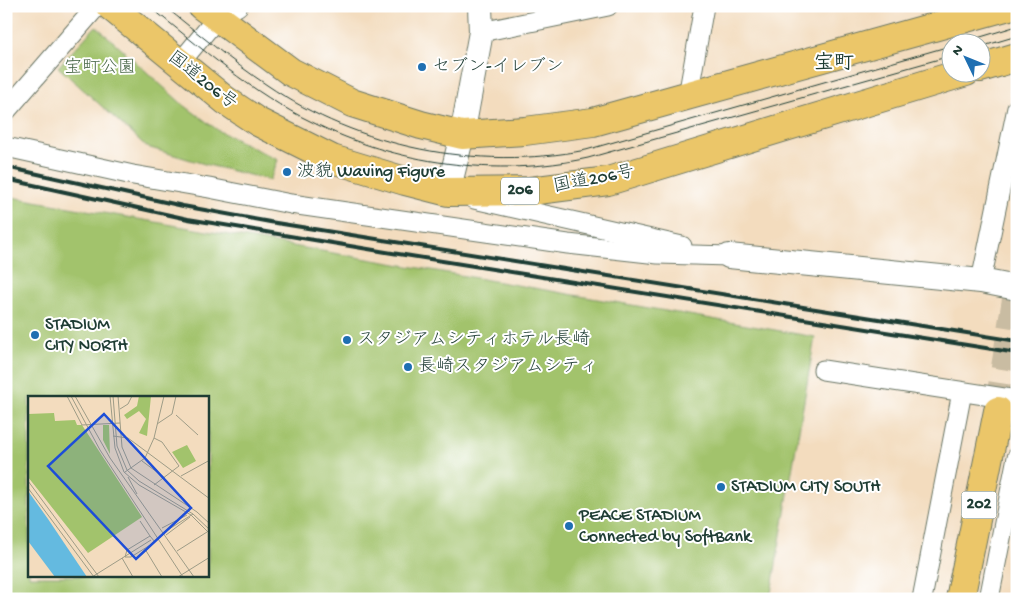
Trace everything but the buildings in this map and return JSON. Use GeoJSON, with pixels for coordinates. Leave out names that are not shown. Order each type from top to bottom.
{"type":"FeatureCollection","features":[{"type":"Feature","properties":{"kind":"highway","name":"国道206号"},"geometry":{"type":"LineString","coordinates":[[110,6],[178,64],[225,100],[258,122],[332,159],[405,182],[448,192],[530,191],[608,181],[940,80]]}},
{"type":"Feature","properties":{"kind":"highway"},"geometry":{"type":"LineString","coordinates":[[219,10],[291,72],[352,102],[421,125],[462,135],[525,131],[593,122],[1009,6]]}},
{"type":"Feature","properties":{"kind":"highway"},"geometry":{"type":"LineString","coordinates":[[990,65],[1017,57]]}},
{"type":"Feature","properties":{"kind":"highway","name":"202"},"geometry":{"type":"LineString","coordinates":[[960,599],[1007,405]]}},
{"type":"Feature","properties":{"kind":"street"},"geometry":{"type":"LineString","coordinates":[[6,111],[97,6]]}},
{"type":"Feature","properties":{"kind":"street"},"geometry":{"type":"LineString","coordinates":[[480,6],[481,32],[462,135],[448,192],[539,215],[729,256]]}},
{"type":"Feature","properties":{"kind":"street"},"geometry":{"type":"LineString","coordinates":[[481,32],[608,6]]}},
{"type":"Feature","properties":{"kind":"street"},"geometry":{"type":"LineString","coordinates":[[688,96],[704,6]]}},
{"type":"Feature","properties":{"kind":"street"},"geometry":{"type":"LineString","coordinates":[[178,64],[219,10]]}},
{"type":"Feature","properties":{"kind":"street"},"geometry":{"type":"LineString","coordinates":[[981,281],[1017,108]]}},
{"type":"Feature","properties":{"kind":"street"},"geometry":{"type":"LineString","coordinates":[[6,147],[133,175],[291,204],[568,244],[658,254],[729,256],[981,281],[1017,288]]}},
{"type":"Feature","properties":{"kind":"street"},"geometry":{"type":"LineString","coordinates":[[823,370],[962,392],[1007,405]]}},
{"type":"Feature","properties":{"kind":"street"},"geometry":{"type":"LineString","coordinates":[[922,599],[962,392]]}},
{"type":"Feature","properties":{"kind":"street"},"geometry":{"type":"LineString","coordinates":[[989,599],[1013,496],[1017,457]]}},
{"type":"Feature","properties":{"kind":"green space","name":"宝町公園"},"geometry":{"type":"Polygon","coordinates":[[[96,26],[181,103],[219,131],[278,160],[270,180],[208,165],[147,147],[58,67],[96,26]]]}},
{"type":"Feature","properties":{"kind":"green space","name":"長崎スタジアムシティ"},"geometry":{"type":"Polygon","coordinates":[[[6,196],[815,337],[770,599],[6,599],[6,196]]]}},
{"type":"Feature","properties":{"kind":"tunnel"},"geometry":{"type":"LineString","coordinates":[[998,411],[1017,293]]}},
{"type":"Feature","properties":{"kind":"tram line"},"geometry":{"type":"LineString","coordinates":[[149,6],[248,84],[290,111],[312,122],[377,148],[447,163],[483,166],[518,167],[588,158],[940,59]]}},
{"type":"Feature","properties":{"kind":"tram line"},"geometry":{"type":"LineString","coordinates":[[164,6],[228,57],[267,85],[303,107],[340,125],[380,139],[420,149],[461,155],[503,158],[545,156],[586,150],[940,49]]}},
{"type":"Feature","properties":{"kind":"tram line"},"geometry":{"type":"LineString","coordinates":[[990,34],[1017,26]]}},
{"type":"Feature","properties":{"kind":"tram line"},"geometry":{"type":"LineString","coordinates":[[990,44],[1017,36]]}},
{"type":"Feature","properties":{"kind":"railway"},"geometry":{"type":"LineString","coordinates":[[6,167],[183,206],[270,222],[1017,341]]}},
{"type":"Feature","properties":{"kind":"railway"},"geometry":{"type":"LineString","coordinates":[[6,179],[188,219],[1017,353]]}},
{"type":"Feature","properties":{"kind":"place","name":"セブン-イレブン"},"geometry":{"type":"Point","coordinates":[422,67]}},
{"type":"Feature","properties":{"kind":"place","name":"波貌 Waving Figure"},"geometry":{"type":"Point","coordinates":[287,172]}},
{"type":"Feature","properties":{"kind":"place","name":"STADIUM CITY NORTH"},"geometry":{"type":"Point","coordinates":[35,335]}},
{"type":"Feature","properties":{"kind":"place","name":"スタジアムシティホテル長崎"},"geometry":{"type":"Point","coordinates":[347,340]}},
{"type":"Feature","properties":{"kind":"place","name":"長崎スタジアムシティ"},"geometry":{"type":"Point","coordinates":[408,367]}},
{"type":"Feature","properties":{"kind":"place","name":"STADIUM CITY SOUTH"},"geometry":{"type":"Point","coordinates":[721,487]}},
{"type":"Feature","properties":{"kind":"place","name":"PEACE STADIUM Connected by SoftBank"},"geometry":{"type":"Point","coordinates":[569,526]}},
{"type":"Feature","properties":{"kind":"district","name":"宝町"},"geometry":{"type":"Point","coordinates":[834,64]}}]}
